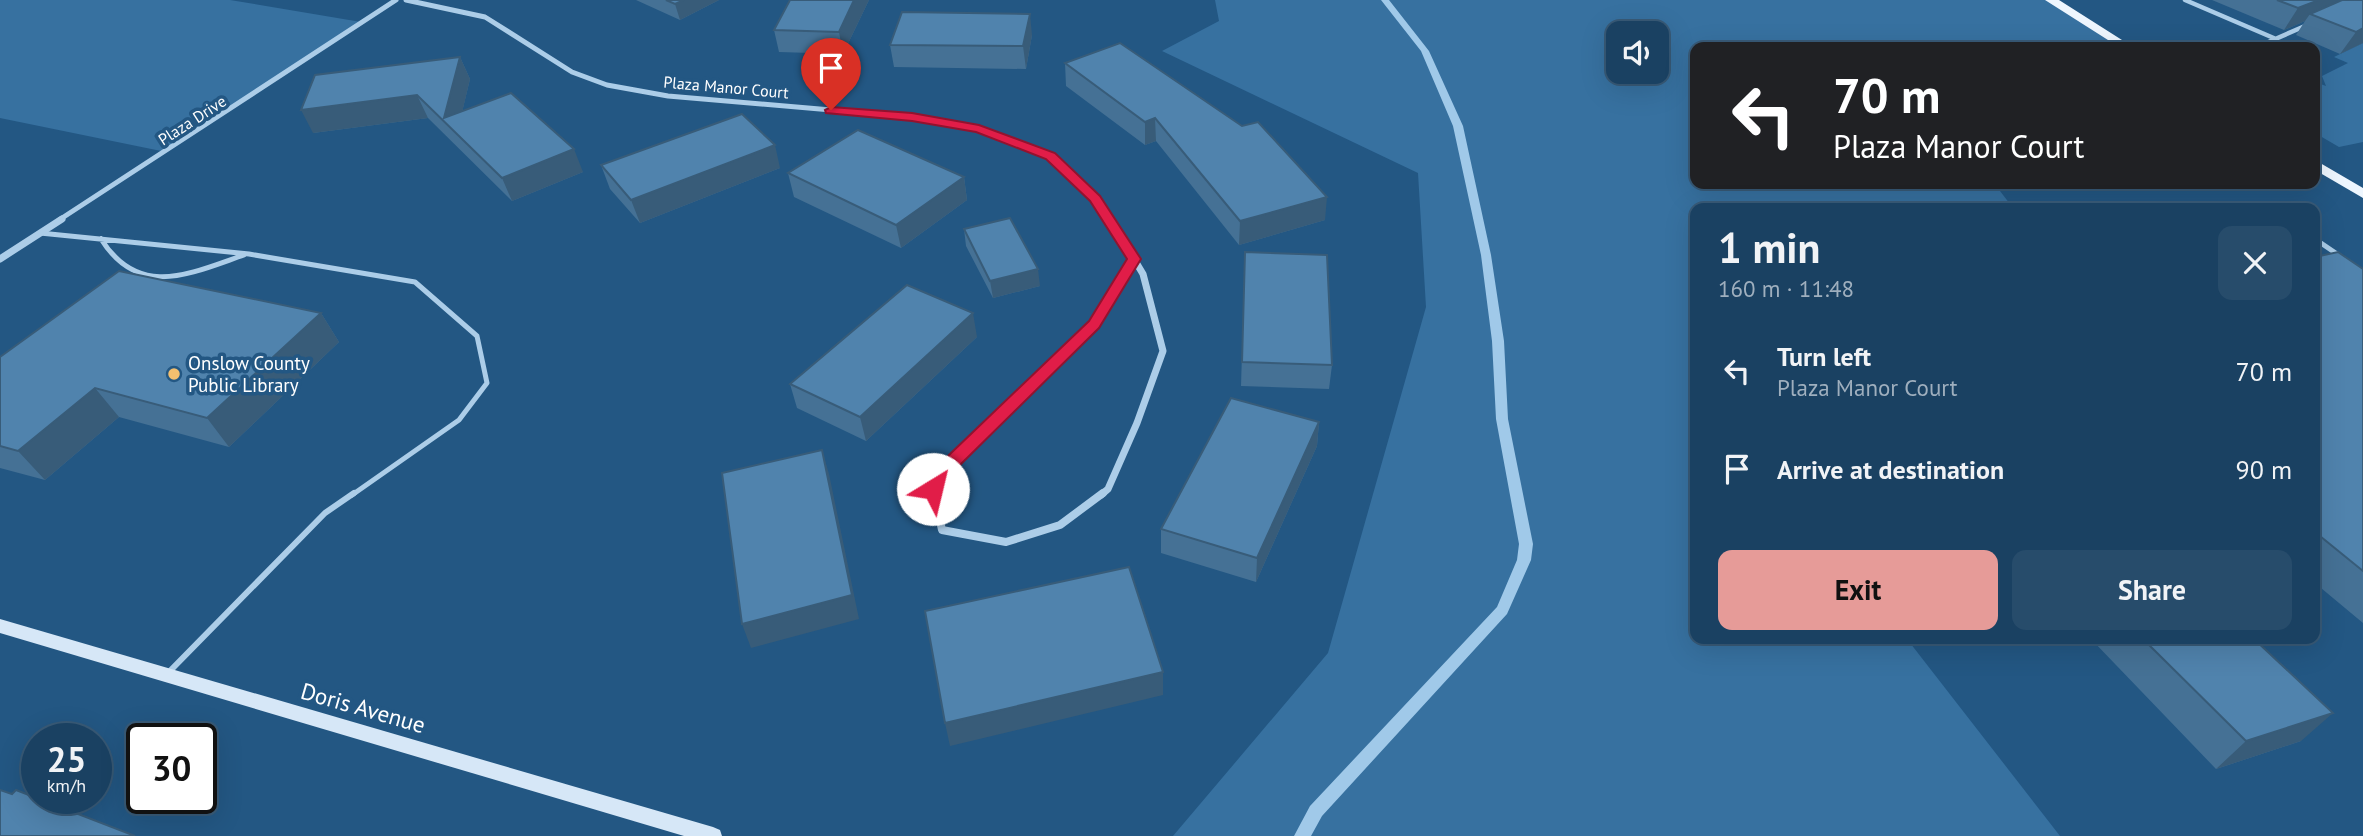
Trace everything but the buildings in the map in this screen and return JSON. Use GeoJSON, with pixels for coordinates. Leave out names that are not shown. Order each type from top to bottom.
{"type":"FeatureCollection","features":[{"type":"Feature","properties":{"kind":"main road"},"geometry":{"type":"LineString","coordinates":[[2051,0],[2119,42]]}},
{"type":"Feature","properties":{"kind":"main road"},"geometry":{"type":"LineString","coordinates":[[2320,167],[2363,194]]}},
{"type":"Feature","properties":{"kind":"street","name":"Plaza Drive"},"geometry":{"type":"LineString","coordinates":[[0,259],[396,0]]}},
{"type":"Feature","properties":{"kind":"street","name":"Plaza Manor Court"},"geometry":{"type":"LineString","coordinates":[[406,0],[485,17],[572,72],[607,85],[668,96],[912,117],[979,129],[1051,156],[1095,199],[1134,259],[1143,274],[1163,352],[1137,423],[1108,489],[1060,525],[1006,542],[942,530],[933,489],[955,460],[1094,324],[1134,259]]}},
{"type":"Feature","properties":{"kind":"street","name":"Doris Avenue"},"geometry":{"type":"LineString","coordinates":[[0,626],[713,836]]}},
{"type":"Feature","properties":{"kind":"lane"},"geometry":{"type":"LineString","coordinates":[[2185,0],[2276,39]]}},
{"type":"Feature","properties":{"kind":"lane"},"geometry":{"type":"LineString","coordinates":[[2269,42],[2313,22]]}},
{"type":"Feature","properties":{"kind":"lane"},"geometry":{"type":"LineString","coordinates":[[40,233],[249,254],[415,282],[477,336],[487,383],[459,420],[326,513],[166,675]]}},
{"type":"Feature","properties":{"kind":"lane"},"geometry":{"type":"LineString","coordinates":[[101,239],[116,262],[136,272],[157,276],[181,275],[249,254]]}},
{"type":"Feature","properties":{"kind":"lane"},"geometry":{"type":"LineString","coordinates":[[2320,242],[2344,258]]}},
{"type":"Feature","properties":{"kind":"shaded area"},"geometry":{"type":"Polygon","coordinates":[[[0,0],[230,0],[361,22],[166,152],[0,118],[0,0]]]}},
{"type":"Feature","properties":{"kind":"shaded area"},"geometry":{"type":"Polygon","coordinates":[[[1215,0],[2049,0],[2118,42],[1690,42],[1690,189],[2009,189],[2000,191],[2009,203],[1690,203],[1690,644],[1911,644],[2060,836],[1173,836],[1328,653],[1426,307],[1418,173],[1162,51],[1219,21],[1215,0]]]}},
{"type":"Feature","properties":{"kind":"shaded area"},"geometry":{"type":"Polygon","coordinates":[[[2363,43],[2363,142],[2339,147],[2320,136],[2320,84],[2326,86],[2322,76],[2348,63],[2334,57],[2363,43]]]}},
{"type":"Feature","properties":{"kind":"waterway"},"geometry":{"type":"LineString","coordinates":[[1302,836],[1316,811],[1502,610],[1524,560],[1526,544],[1502,419],[1498,341],[1486,255],[1458,126],[1425,51],[1385,0]]}},
{"type":"Feature","properties":{"kind":"place","name":"Onslow County Public Library"},"geometry":{"type":"Point","coordinates":[174,374]}},
{"type":"Feature","properties":{"kind":"route"},"geometry":{"type":"LineString","coordinates":[[831,110],[912,117],[979,129],[1051,156],[1095,199],[1134,259],[1094,324],[955,460],[933,489]]}}]}
